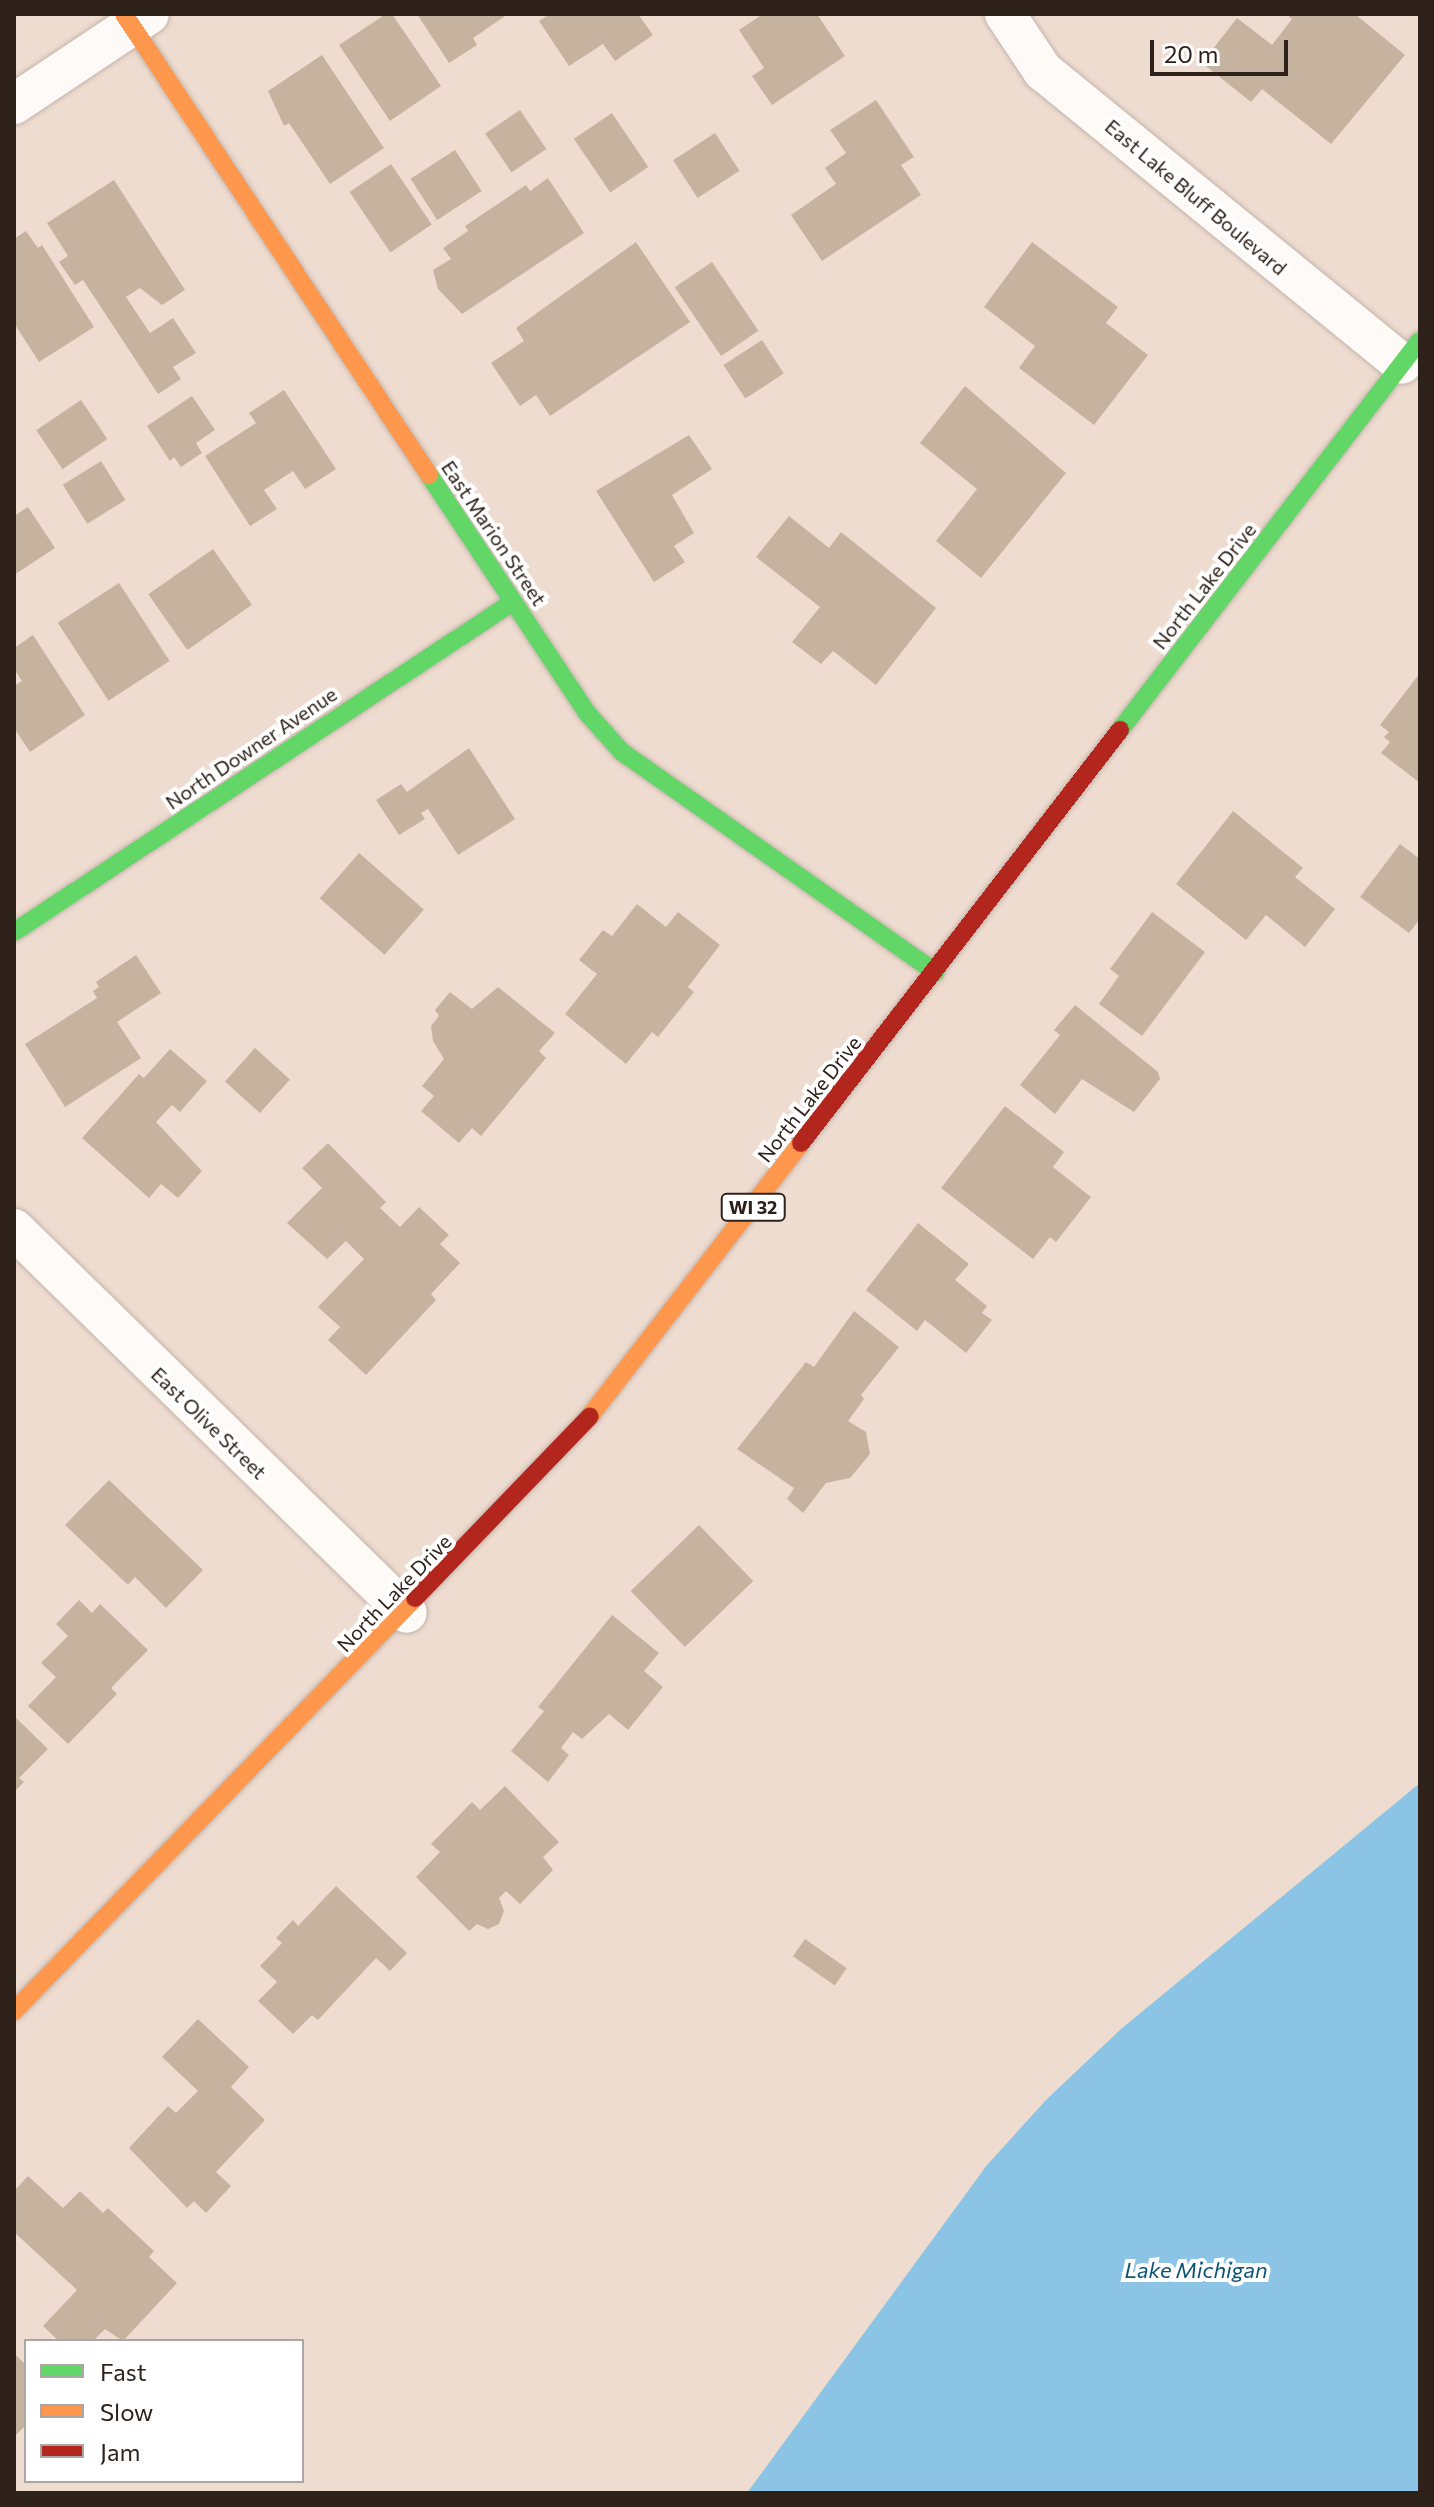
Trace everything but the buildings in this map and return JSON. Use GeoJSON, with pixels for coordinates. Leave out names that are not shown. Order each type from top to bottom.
{"type":"FeatureCollection","features":[{"type":"Feature","properties":{"kind":"main road","name":"East Marion Street"},"geometry":{"type":"LineString","coordinates":[[135,18],[587,713],[622,752],[935,972]]}},
{"type":"Feature","properties":{"kind":"main road","name":"North Lake Drive"},"geometry":{"type":"LineString","coordinates":[[14,2011],[407,1613],[581,1428],[1411,353]]}},
{"type":"Feature","properties":{"kind":"main road","name":"North Downer Avenue"},"geometry":{"type":"LineString","coordinates":[[14,932],[513,602]]}},
{"type":"Feature","properties":{"kind":"street","name":"East Lake Bluff Boulevard"},"geometry":{"type":"LineString","coordinates":[[1005,14],[1043,71],[1411,353]]}},
{"type":"Feature","properties":{"kind":"street"},"geometry":{"type":"LineString","coordinates":[[14,104],[135,18]]}},
{"type":"Feature","properties":{"kind":"street","name":"East Olive Street"},"geometry":{"type":"LineString","coordinates":[[14,1229],[407,1613]]}},
{"type":"Feature","properties":{"kind":"water","name":"Lake Michigan"},"geometry":{"type":"Polygon","coordinates":[[[1420,1783],[1420,2493],[747,2493],[987,2165],[1047,2099],[1121,2029],[1420,1783]]]}},
{"type":"Feature","properties":{"kind":"traffic: fast"},"geometry":{"type":"LineString","coordinates":[[1120,730],[1420,341]]}},
{"type":"Feature","properties":{"kind":"traffic: fast"},"geometry":{"type":"LineString","coordinates":[[429,475],[587,713],[622,752],[935,972]]}},
{"type":"Feature","properties":{"kind":"traffic: fast"},"geometry":{"type":"LineString","coordinates":[[14,932],[513,602]]}},
{"type":"Feature","properties":{"kind":"traffic: slow"},"geometry":{"type":"LineString","coordinates":[[124,14],[429,475]]}},
{"type":"Feature","properties":{"kind":"traffic: slow"},"geometry":{"type":"LineString","coordinates":[[590,1416],[801,1143]]}},
{"type":"Feature","properties":{"kind":"traffic: slow"},"geometry":{"type":"LineString","coordinates":[[14,2011],[415,1598]]}},
{"type":"Feature","properties":{"kind":"traffic: jam"},"geometry":{"type":"LineString","coordinates":[[801,1143],[1120,730]]}},
{"type":"Feature","properties":{"kind":"traffic: jam"},"geometry":{"type":"LineString","coordinates":[[415,1598],[590,1416]]}}]}
